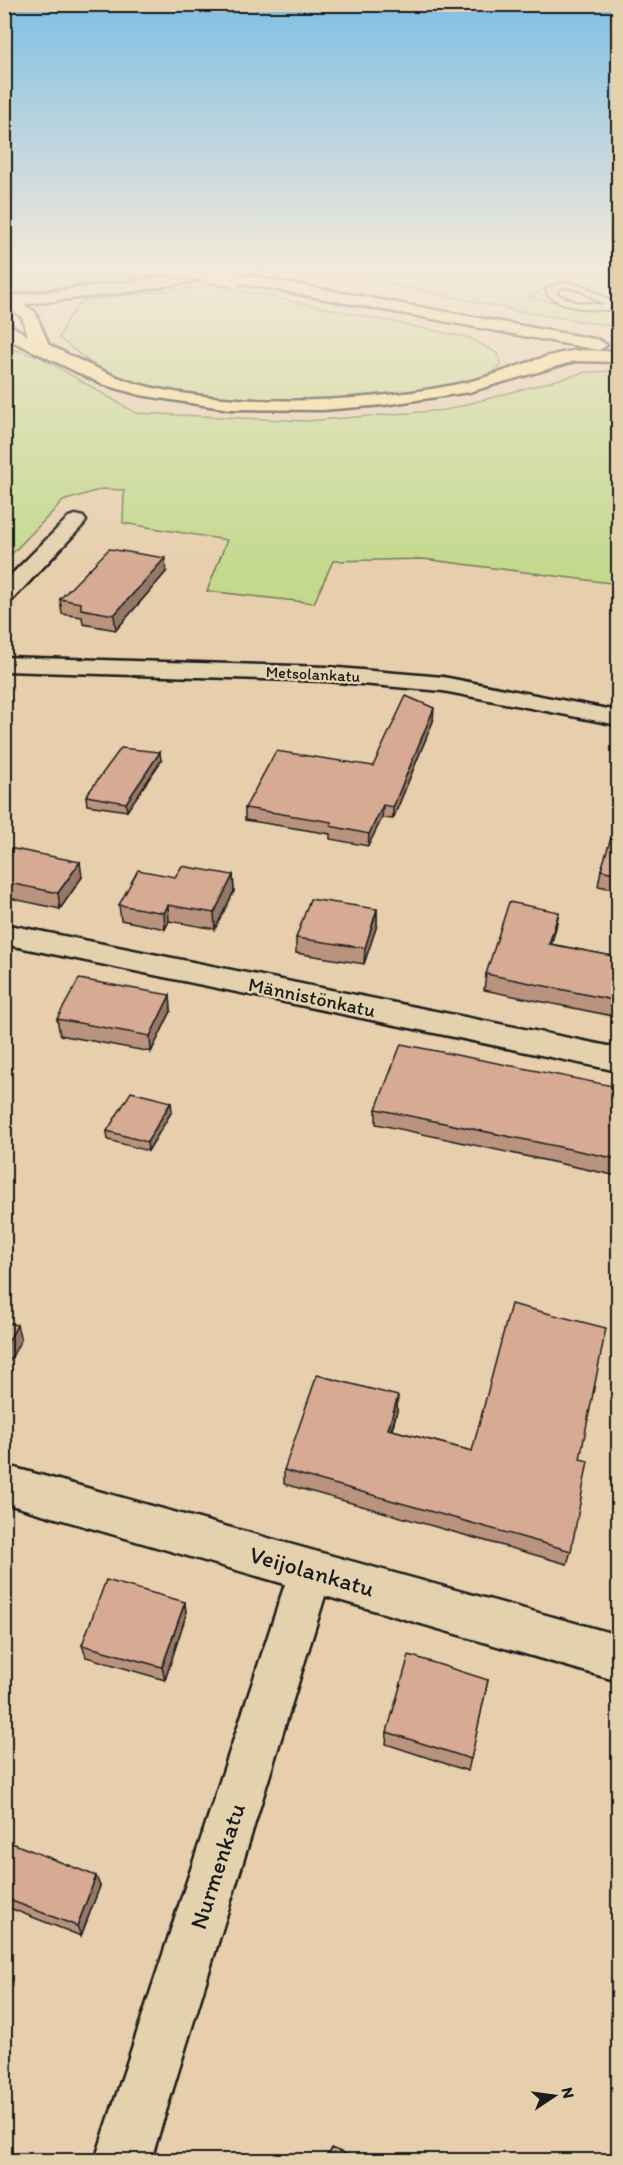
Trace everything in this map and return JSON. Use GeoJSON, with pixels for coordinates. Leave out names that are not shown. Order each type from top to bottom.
{"type":"FeatureCollection","features":[{"type":"Feature","properties":{"kind":"highway"},"geometry":{"type":"LineString","coordinates":[[77,365],[99,376],[140,390],[230,404],[322,405],[384,400],[469,387],[505,375],[530,371],[547,365]]}},
{"type":"Feature","properties":{"kind":"highway"},"geometry":{"type":"LineString","coordinates":[[505,375],[511,365]]}},
{"type":"Feature","properties":{"kind":"street"},"geometry":{"type":"LineString","coordinates":[[4,596],[76,521]]}},
{"type":"Feature","properties":{"kind":"street","name":"Metsolankatu"},"geometry":{"type":"LineString","coordinates":[[4,664],[131,666],[326,674],[443,684],[618,718]]}},
{"type":"Feature","properties":{"kind":"street","name":"Männistönkatu"},"geometry":{"type":"LineString","coordinates":[[4,934],[618,1060]]}},
{"type":"Feature","properties":{"kind":"street","name":"Veijolankatu"},"geometry":{"type":"LineString","coordinates":[[4,1484],[618,1658]]}},
{"type":"Feature","properties":{"kind":"street","name":"Nurmenkatu"},"geometry":{"type":"LineString","coordinates":[[123,2160],[311,1571]]}},
{"type":"Feature","properties":{"kind":"green space"},"geometry":{"type":"Polygon","coordinates":[[[5,365],[54,365],[136,413],[306,421],[446,410],[586,372],[618,371],[618,584],[423,559],[333,561],[314,603],[207,591],[227,540],[123,523],[124,490],[102,489],[63,501],[5,561],[5,365]]]}},
{"type":"Feature","properties":{"kind":"green space"},"geometry":{"type":"Polygon","coordinates":[[[94,365],[501,366],[486,378],[435,389],[350,398],[251,400],[146,387],[94,365]]]}},
{"type":"Feature","properties":{"kind":"building"},"geometry":{"type":"Polygon","coordinates":[[[109,549],[165,558],[114,615],[81,609],[81,603],[60,599],[109,549]]]}},
{"type":"Feature","properties":{"kind":"building"},"geometry":{"type":"Polygon","coordinates":[[[406,696],[434,708],[393,807],[383,805],[369,834],[330,826],[332,822],[245,808],[276,751],[373,766],[406,696]]]}},
{"type":"Feature","properties":{"kind":"building"},"geometry":{"type":"Polygon","coordinates":[[[121,748],[160,752],[126,803],[86,796],[121,748]]]}},
{"type":"Feature","properties":{"kind":"building"},"geometry":{"type":"Polygon","coordinates":[[[615,825],[618,826],[618,874],[601,870],[615,825]]]}},
{"type":"Feature","properties":{"kind":"building"},"geometry":{"type":"Polygon","coordinates":[[[4,847],[80,862],[58,893],[4,882],[4,847]]]}},
{"type":"Feature","properties":{"kind":"building"},"geometry":{"type":"Polygon","coordinates":[[[182,866],[233,875],[214,913],[168,905],[164,913],[119,905],[138,870],[175,877],[182,866]]]}},
{"type":"Feature","properties":{"kind":"building"},"geometry":{"type":"Polygon","coordinates":[[[310,899],[377,909],[365,948],[296,938],[310,899]]]}},
{"type":"Feature","properties":{"kind":"building"},"geometry":{"type":"Polygon","coordinates":[[[509,902],[559,912],[549,944],[618,957],[618,1001],[486,974],[509,902]]]}},
{"type":"Feature","properties":{"kind":"building"},"geometry":{"type":"Polygon","coordinates":[[[79,979],[170,995],[150,1036],[57,1019],[79,979]]]}},
{"type":"Feature","properties":{"kind":"building"},"geometry":{"type":"Polygon","coordinates":[[[401,1044],[618,1087],[618,1159],[376,1109],[401,1044]]]}},
{"type":"Feature","properties":{"kind":"building"},"geometry":{"type":"Polygon","coordinates":[[[131,1092],[171,1102],[147,1142],[107,1131],[131,1092]]]}},
{"type":"Feature","properties":{"kind":"building"},"geometry":{"type":"Polygon","coordinates":[[[511,1304],[606,1328],[580,1459],[588,1461],[571,1551],[284,1470],[317,1375],[398,1396],[388,1429],[472,1451],[511,1304]]]}},
{"type":"Feature","properties":{"kind":"building"},"geometry":{"type":"Polygon","coordinates":[[[4,1322],[17,1325],[4,1350],[4,1322]]]}},
{"type":"Feature","properties":{"kind":"building"},"geometry":{"type":"Polygon","coordinates":[[[106,1580],[185,1602],[162,1667],[82,1645],[106,1580]]]}},
{"type":"Feature","properties":{"kind":"building"},"geometry":{"type":"Polygon","coordinates":[[[409,1655],[488,1680],[471,1759],[387,1732],[409,1655]]]}},
{"type":"Feature","properties":{"kind":"building"},"geometry":{"type":"Polygon","coordinates":[[[4,1840],[96,1876],[77,1926],[4,1898],[4,1840]]]}},
{"type":"Feature","properties":{"kind":"building"},"geometry":{"type":"Polygon","coordinates":[[[331,2148],[361,2160],[328,2160],[331,2148]]]}}]}
